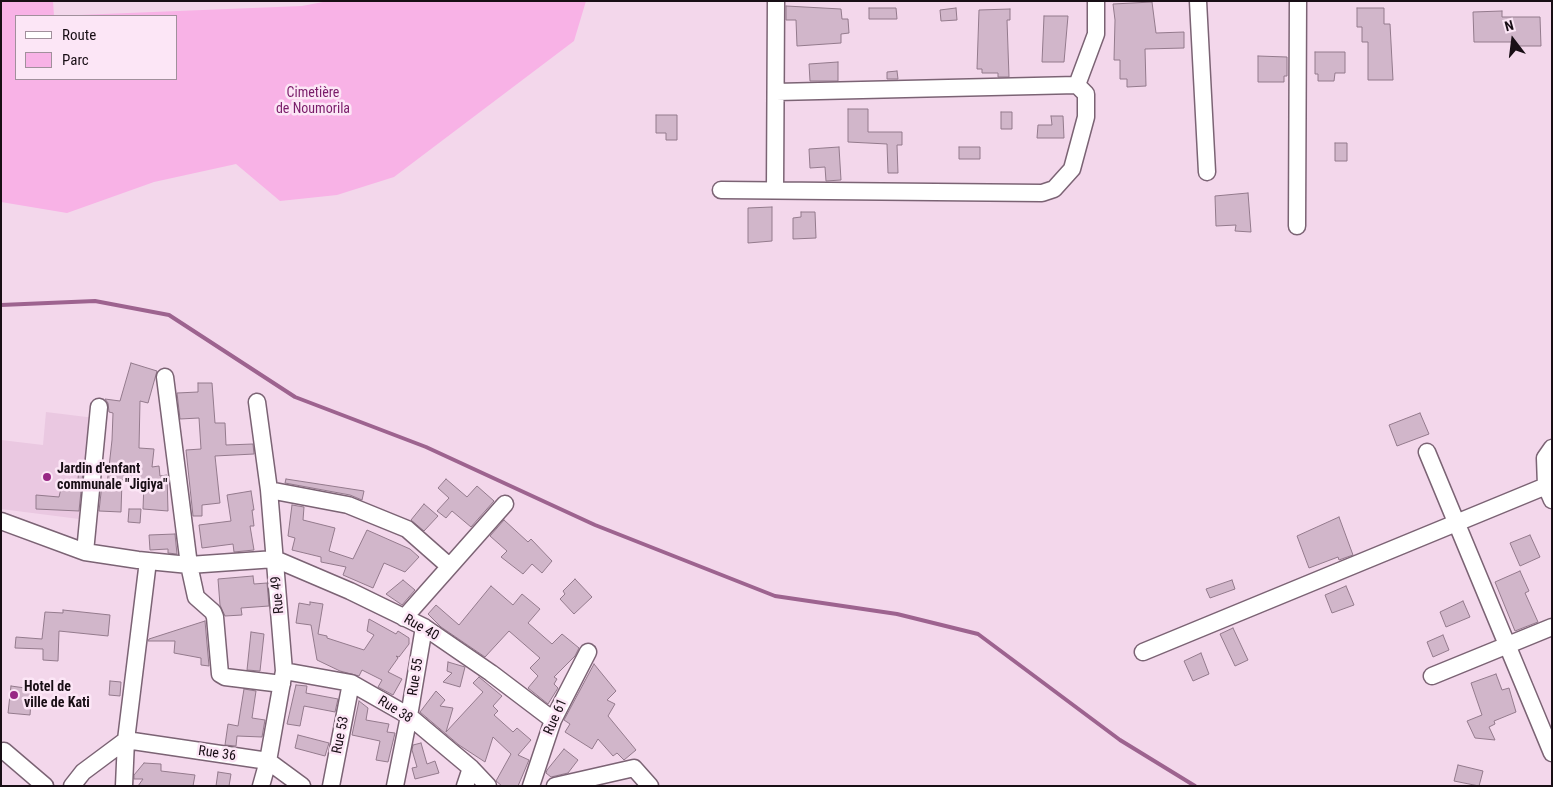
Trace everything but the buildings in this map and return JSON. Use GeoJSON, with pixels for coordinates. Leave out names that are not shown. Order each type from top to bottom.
{"type":"FeatureCollection","features":[{"type":"Feature","properties":{"kind":"street"},"geometry":{"type":"LineString","coordinates":[[775,190],[776,1]]}},
{"type":"Feature","properties":{"kind":"street"},"geometry":{"type":"LineString","coordinates":[[1077,85],[1096,34],[1096,1]]}},
{"type":"Feature","properties":{"kind":"street"},"geometry":{"type":"LineString","coordinates":[[1198,1],[1207,172]]}},
{"type":"Feature","properties":{"kind":"street"},"geometry":{"type":"LineString","coordinates":[[1297,226],[1298,1]]}},
{"type":"Feature","properties":{"kind":"street"},"geometry":{"type":"LineString","coordinates":[[721,190],[1042,193],[1054,189],[1072,169],[1086,117],[1086,94],[1077,85],[776,92]]}},
{"type":"Feature","properties":{"kind":"street"},"geometry":{"type":"LineString","coordinates":[[165,377],[189,565]]}},
{"type":"Feature","properties":{"kind":"street","name":"Rue 49"},"geometry":{"type":"LineString","coordinates":[[258,402],[270,490],[283,678],[268,761],[261,786]]}},
{"type":"Feature","properties":{"kind":"street"},"geometry":{"type":"LineString","coordinates":[[84,552],[99,407]]}},
{"type":"Feature","properties":{"kind":"street"},"geometry":{"type":"LineString","coordinates":[[1143,652],[1456,522],[1549,493],[1545,458],[1552,448]]}},
{"type":"Feature","properties":{"kind":"street"},"geometry":{"type":"LineString","coordinates":[[1427,452],[1552,752]]}},
{"type":"Feature","properties":{"kind":"street"},"geometry":{"type":"LineString","coordinates":[[270,490],[348,505],[407,529],[449,566]]}},
{"type":"Feature","properties":{"kind":"street"},"geometry":{"type":"LineString","coordinates":[[404,618],[505,504]]}},
{"type":"Feature","properties":{"kind":"street"},"geometry":{"type":"LineString","coordinates":[[1,522],[84,552],[148,561],[189,565],[275,559]]}},
{"type":"Feature","properties":{"kind":"street","name":"Rue 40"},"geometry":{"type":"LineString","coordinates":[[275,559],[350,591],[424,627],[491,673],[553,720]]}},
{"type":"Feature","properties":{"kind":"street"},"geometry":{"type":"LineString","coordinates":[[124,786],[126,740],[148,561]]}},
{"type":"Feature","properties":{"kind":"street","name":"Rue 38"},"geometry":{"type":"LineString","coordinates":[[189,565],[196,597],[213,612],[215,617],[220,674],[225,677],[283,678],[351,683],[409,716],[471,768],[488,786]]}},
{"type":"Feature","properties":{"kind":"street","name":"Rue 55"},"geometry":{"type":"LineString","coordinates":[[395,786],[424,627]]}},
{"type":"Feature","properties":{"kind":"street"},"geometry":{"type":"LineString","coordinates":[[1432,676],[1552,627]]}},
{"type":"Feature","properties":{"kind":"street","name":"Rue 61"},"geometry":{"type":"LineString","coordinates":[[531,786],[553,720],[588,652]]}},
{"type":"Feature","properties":{"kind":"street","name":"Rue 53"},"geometry":{"type":"LineString","coordinates":[[331,786],[351,683]]}},
{"type":"Feature","properties":{"kind":"street"},"geometry":{"type":"LineString","coordinates":[[72,786],[82,772],[126,740]]}},
{"type":"Feature","properties":{"kind":"street","name":"Rue 36"},"geometry":{"type":"LineString","coordinates":[[126,740],[268,761],[302,786]]}},
{"type":"Feature","properties":{"kind":"street"},"geometry":{"type":"LineString","coordinates":[[4,751],[45,786]]}},
{"type":"Feature","properties":{"kind":"street"},"geometry":{"type":"LineString","coordinates":[[465,786],[471,768]]}},
{"type":"Feature","properties":{"kind":"street"},"geometry":{"type":"LineString","coordinates":[[566,785],[634,768],[650,786]]}},
{"type":"Feature","properties":{"kind":"shaded area","name":"Jardin d'enfant communale \"Jigiya\""},"geometry":{"type":"Polygon","coordinates":[[[46,412],[103,419],[87,520],[1,509],[1,440],[43,445],[46,412]]]}},
{"type":"Feature","properties":{"kind":"green space","name":"Cimetière de Noumorila"},"geometry":{"type":"Polygon","coordinates":[[[1,1],[53,1],[54,15],[15,15],[15,80],[178,80],[178,15],[79,15],[302,6],[328,1],[586,1],[574,41],[394,177],[337,195],[280,201],[236,164],[154,182],[67,213],[1,202],[1,1]]]}},
{"type":"Feature","properties":{"kind":"waterway"},"geometry":{"type":"LineString","coordinates":[[1,305],[95,301],[169,315],[295,397],[426,447],[595,525],[775,596],[897,614],[978,634],[1120,740],[1195,786]]}},
{"type":"Feature","properties":{"kind":"place","name":"Jardin d'enfant communale \"Jigiya\""},"geometry":{"type":"Point","coordinates":[47,477]}},
{"type":"Feature","properties":{"kind":"place","name":"Hotel de ville de Kati"},"geometry":{"type":"Point","coordinates":[14,695]}}]}
